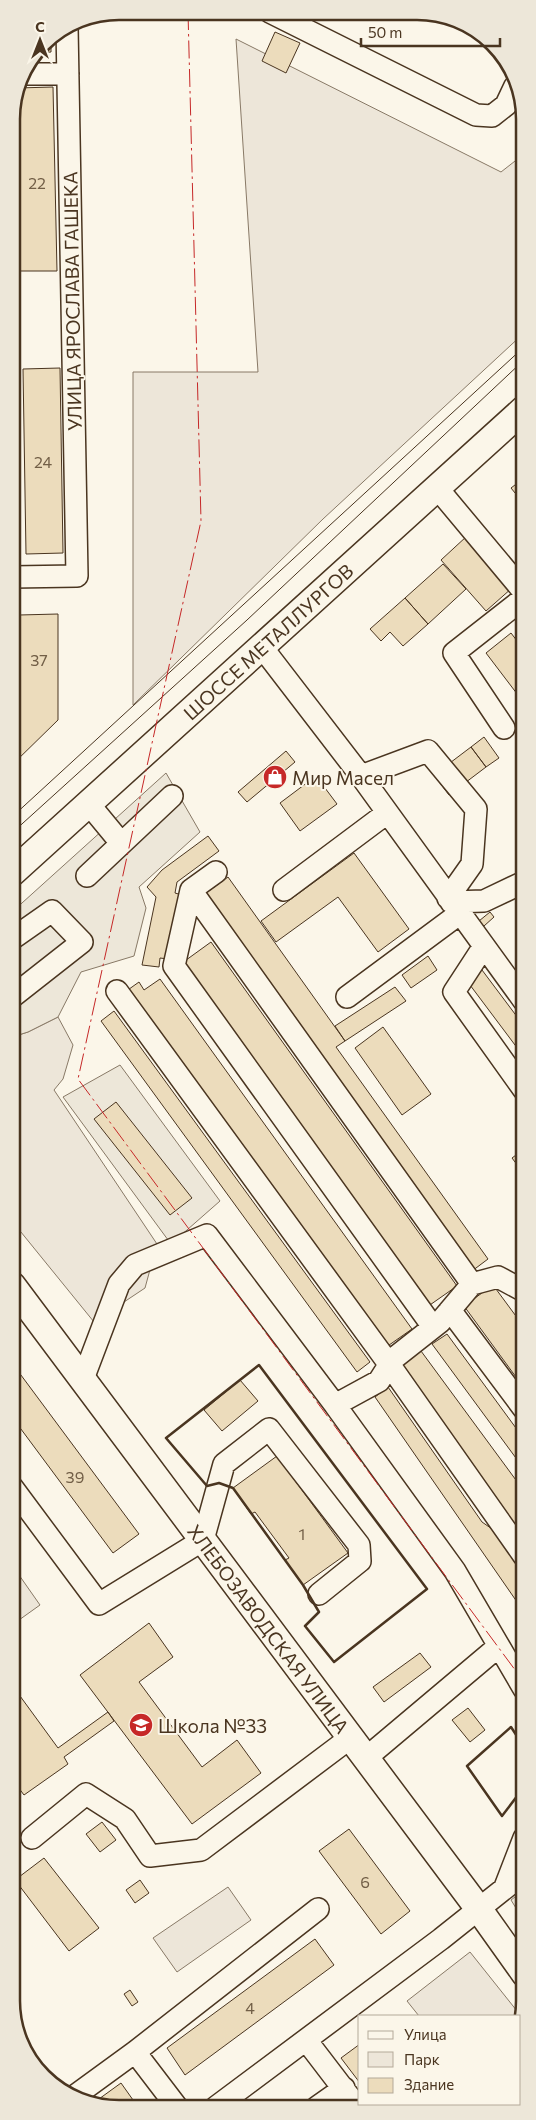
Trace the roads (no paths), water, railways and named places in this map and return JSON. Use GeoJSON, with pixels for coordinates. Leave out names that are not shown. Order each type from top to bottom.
{"type":"FeatureCollection","features":[{"type":"Feature","properties":{"kind":"main road","name":"ШОССЕ МЕТАЛЛУРГОВ"},"geometry":{"type":"LineString","coordinates":[[20,866],[516,416]]}},
{"type":"Feature","properties":{"kind":"main road","name":"ХЛЕБОЗАВОДСКАЯ УЛИЦА"},"geometry":{"type":"LineString","coordinates":[[20,1296],[478,1908],[516,1963]]}},
{"type":"Feature","properties":{"kind":"street"},"geometry":{"type":"LineString","coordinates":[[286,20],[476,115],[492,116],[506,105],[512,92]]}},
{"type":"Feature","properties":{"kind":"street","name":"УЛИЦА ЯРОСЛАВА ГАШЕКА"},"geometry":{"type":"LineString","coordinates":[[20,577],[77,576],[67,35]]}},
{"type":"Feature","properties":{"kind":"street"},"geometry":{"type":"LineString","coordinates":[[31,74],[68,74]]}},
{"type":"Feature","properties":{"kind":"street"},"geometry":{"type":"LineString","coordinates":[[438,489],[516,582]]}},
{"type":"Feature","properties":{"kind":"street"},"geometry":{"type":"LineString","coordinates":[[504,728],[454,653],[516,604]]}},
{"type":"Feature","properties":{"kind":"street"},"geometry":{"type":"LineString","coordinates":[[261,646],[361,776],[516,990]]}},
{"type":"Feature","properties":{"kind":"street"},"geometry":{"type":"LineString","coordinates":[[347,997],[453,905],[472,864],[476,809],[428,751],[361,776]]}},
{"type":"Feature","properties":{"kind":"street"},"geometry":{"type":"LineString","coordinates":[[86,876],[172,796]]}},
{"type":"Feature","properties":{"kind":"street"},"geometry":{"type":"LineString","coordinates":[[88,803],[121,842]]}},
{"type":"Feature","properties":{"kind":"street"},"geometry":{"type":"LineString","coordinates":[[284,890],[387,813]]}},
{"type":"Feature","properties":{"kind":"street"},"geometry":{"type":"LineString","coordinates":[[216,872],[191,890],[174,966],[433,1327]]}},
{"type":"Feature","properties":{"kind":"street"},"geometry":{"type":"LineString","coordinates":[[453,905],[484,901],[516,886]]}},
{"type":"Feature","properties":{"kind":"street"},"geometry":{"type":"LineString","coordinates":[[191,890],[472,1284]]}},
{"type":"Feature","properties":{"kind":"street"},"geometry":{"type":"LineString","coordinates":[[20,929],[52,910],[82,942],[20,991]]}},
{"type":"Feature","properties":{"kind":"street"},"geometry":{"type":"LineString","coordinates":[[484,946],[454,992],[516,1079]]}},
{"type":"Feature","properties":{"kind":"street"},"geometry":{"type":"LineString","coordinates":[[117,991],[389,1364],[516,1545]]}},
{"type":"Feature","properties":{"kind":"street"},"geometry":{"type":"LineString","coordinates":[[83,1379],[119,1284],[135,1264],[207,1235],[335,1405],[455,1571],[516,1675]]}},
{"type":"Feature","properties":{"kind":"street"},"geometry":{"type":"LineString","coordinates":[[335,1405],[380,1381],[393,1358],[433,1327],[472,1284],[498,1277],[516,1287]]}},
{"type":"Feature","properties":{"kind":"street"},"geometry":{"type":"LineString","coordinates":[[450,1310],[516,1398]]}},
{"type":"Feature","properties":{"kind":"street"},"geometry":{"type":"LineString","coordinates":[[20,1498],[99,1604],[202,1540],[224,1464],[270,1429],[359,1545],[360,1561],[319,1594]]}},
{"type":"Feature","properties":{"kind":"street"},"geometry":{"type":"LineString","coordinates":[[32,1838],[86,1794],[125,1820],[150,1856],[201,1850],[358,1748],[499,1646]]}},
{"type":"Feature","properties":{"kind":"street"},"geometry":{"type":"LineString","coordinates":[[505,1888],[516,1859]]}},
{"type":"Feature","properties":{"kind":"street"},"geometry":{"type":"LineString","coordinates":[[225,2100],[441,1939],[516,1879]]}},
{"type":"Feature","properties":{"kind":"street"},"geometry":{"type":"LineString","coordinates":[[80,2092],[135,2052],[318,1908]]}},
{"type":"Feature","properties":{"kind":"street"},"geometry":{"type":"LineString","coordinates":[[306,2040],[352,2100]]}},
{"type":"Feature","properties":{"kind":"street"},"geometry":{"type":"LineString","coordinates":[[135,2052],[172,2100]]}},
{"type":"Feature","properties":{"kind":"street"},"geometry":{"type":"LineString","coordinates":[[327,2100],[344,2088]]}},
{"type":"Feature","properties":{"kind":"tram line"},"geometry":{"type":"LineString","coordinates":[[20,810],[516,354]]}},
{"type":"Feature","properties":{"kind":"tram line"},"geometry":{"type":"LineString","coordinates":[[20,826],[247,620],[516,368]]}},
{"type":"Feature","properties":{"kind":"place","name":"Мир Масел"},"geometry":{"type":"Point","coordinates":[275,777]}},
{"type":"Feature","properties":{"kind":"place","name":"Школа №33"},"geometry":{"type":"Point","coordinates":[141,1725]}}]}
